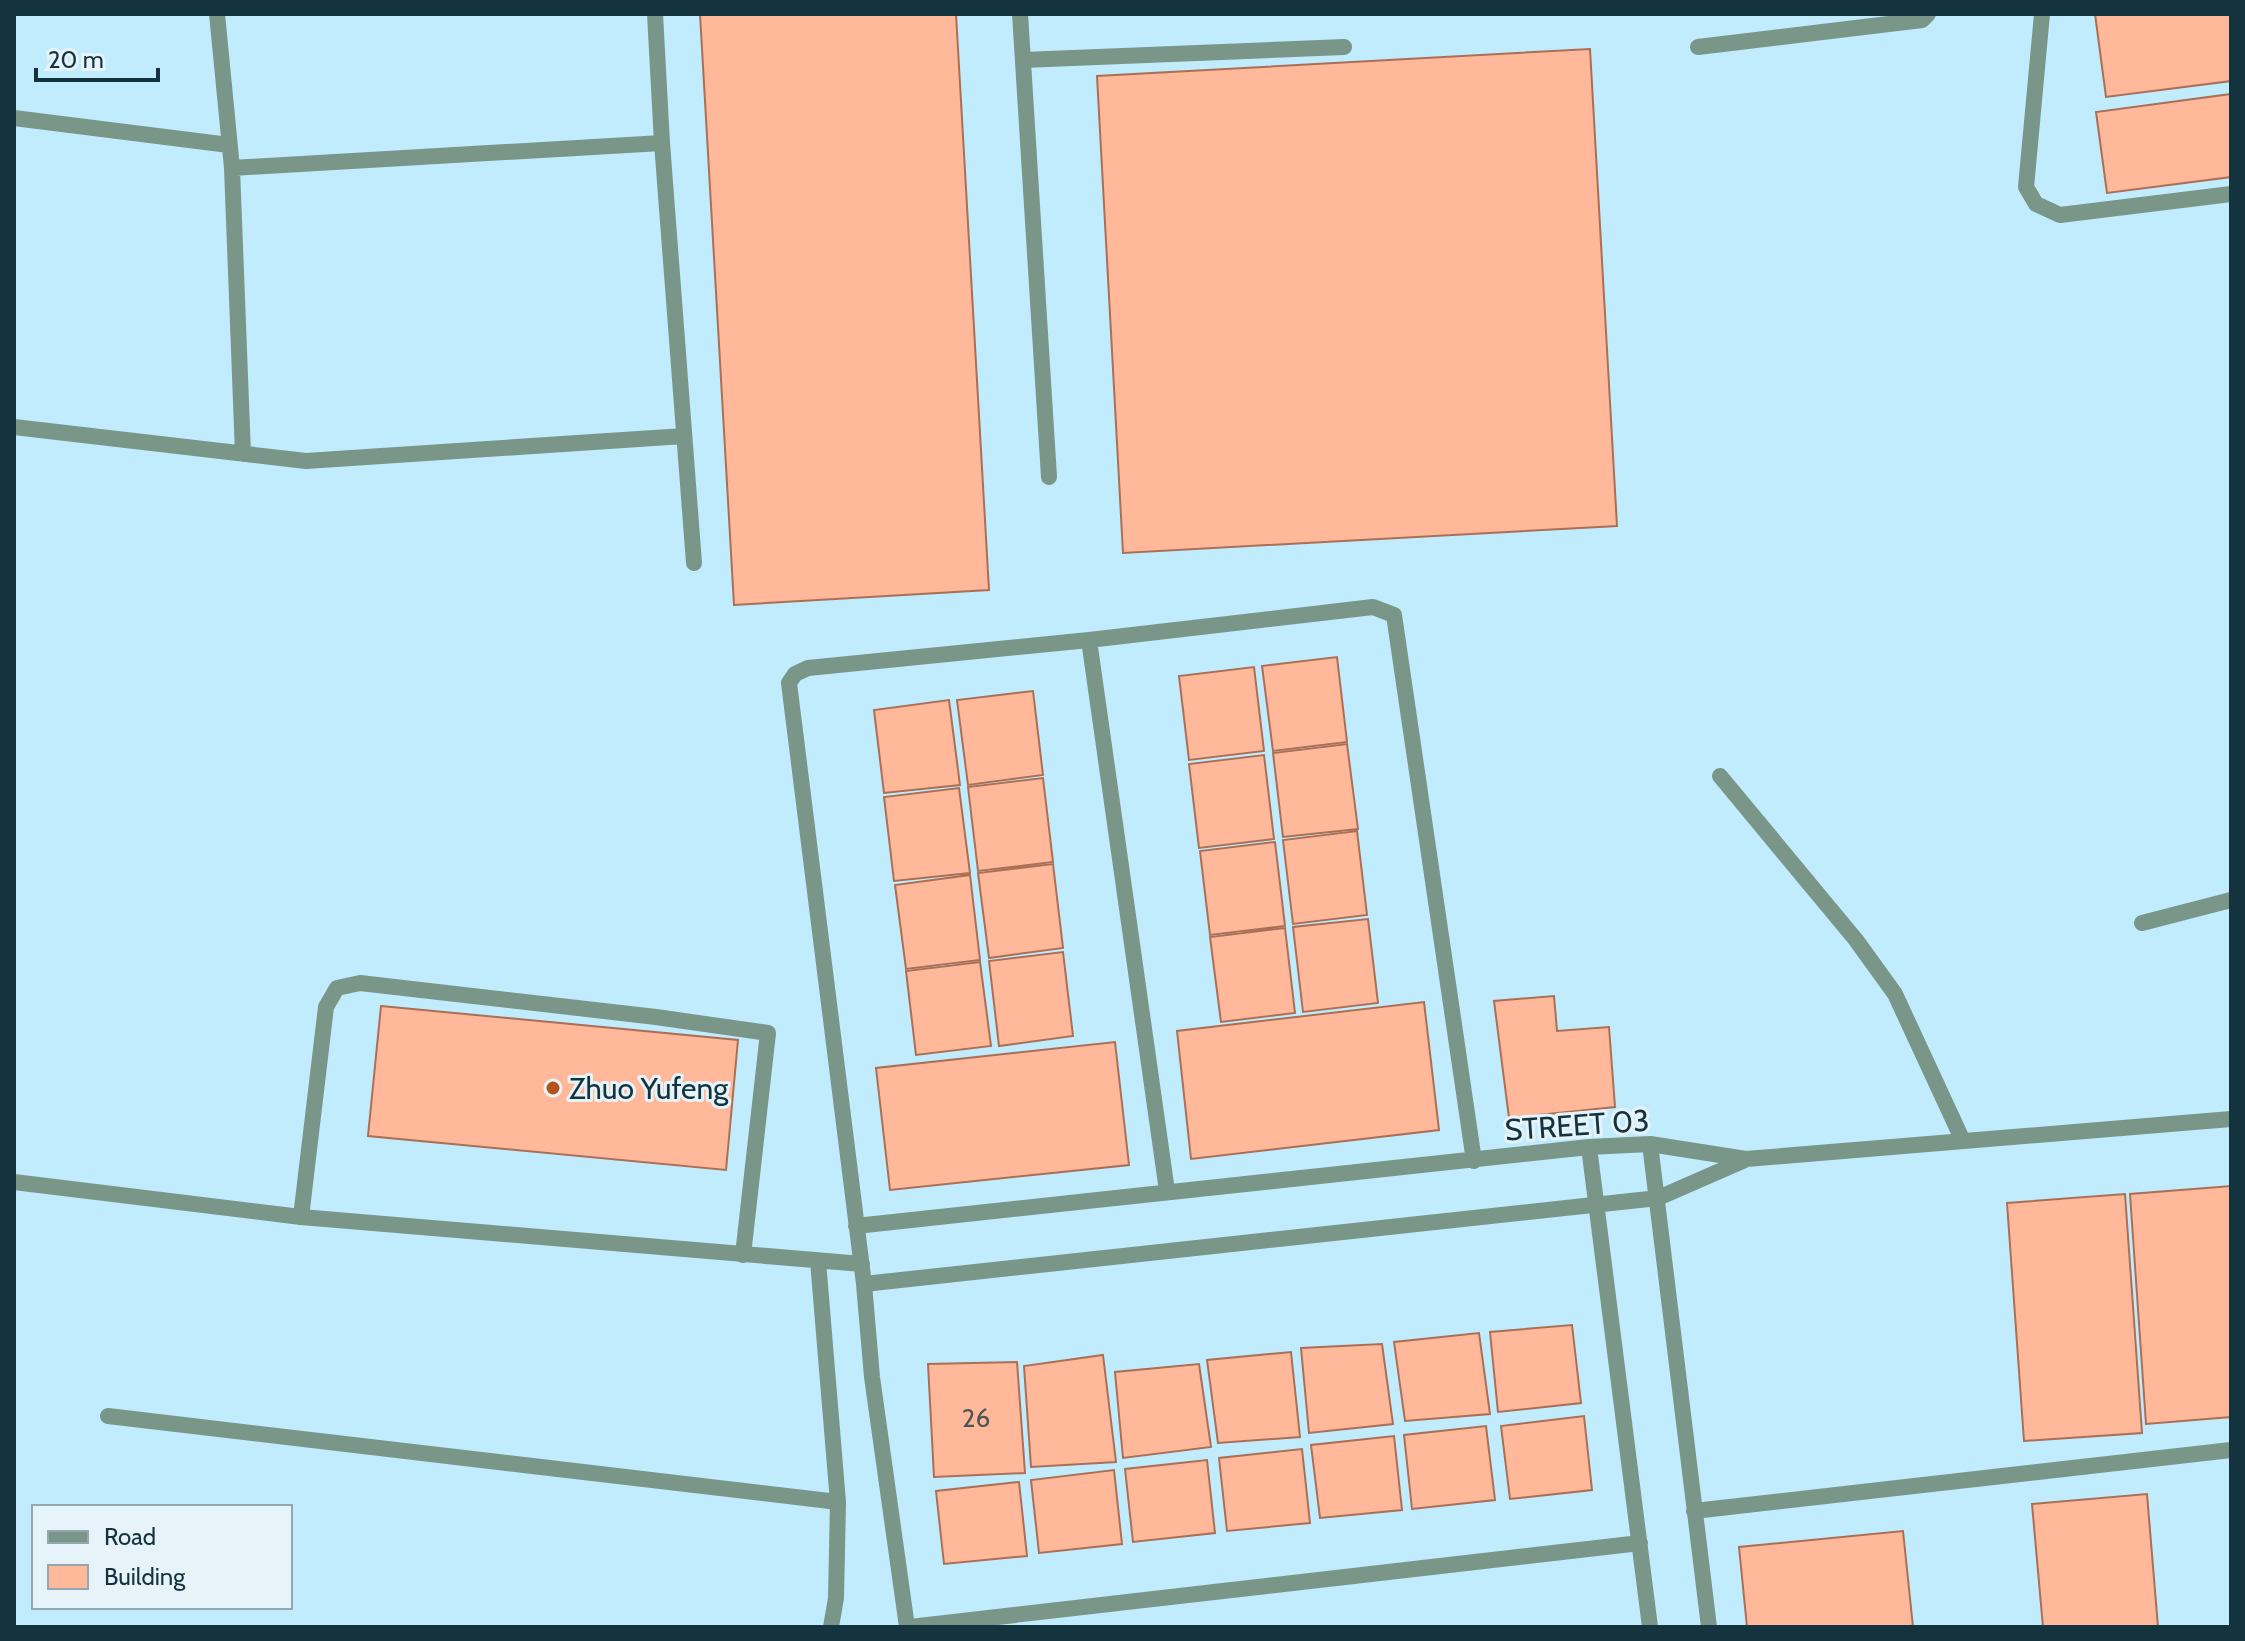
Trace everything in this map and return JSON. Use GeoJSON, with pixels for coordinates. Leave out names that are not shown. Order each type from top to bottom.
{"type":"FeatureCollection","features":[{"type":"Feature","properties":{"kind":"street"},"geometry":{"type":"LineString","coordinates":[[217,14],[232,168],[243,454]]}},
{"type":"Feature","properties":{"kind":"street"},"geometry":{"type":"LineString","coordinates":[[655,14],[694,563]]}},
{"type":"Feature","properties":{"kind":"street"},"geometry":{"type":"LineString","coordinates":[[1020,14],[1049,477]]}},
{"type":"Feature","properties":{"kind":"street"},"geometry":{"type":"LineString","coordinates":[[1698,47],[1922,20],[1928,14]]}},
{"type":"Feature","properties":{"kind":"street"},"geometry":{"type":"LineString","coordinates":[[2042,14],[2026,187],[2036,204],[2060,215],[2231,194]]}},
{"type":"Feature","properties":{"kind":"street"},"geometry":{"type":"LineString","coordinates":[[1023,60],[1344,47]]}},
{"type":"Feature","properties":{"kind":"street"},"geometry":{"type":"LineString","coordinates":[[14,118],[229,145]]}},
{"type":"Feature","properties":{"kind":"street"},"geometry":{"type":"LineString","coordinates":[[232,168],[662,143]]}},
{"type":"Feature","properties":{"kind":"street"},"geometry":{"type":"LineString","coordinates":[[14,427],[306,461],[684,436]]}},
{"type":"Feature","properties":{"kind":"street"},"geometry":{"type":"LineString","coordinates":[[1474,1161],[1394,615],[1373,607],[808,668],[795,674],[789,683],[862,1264],[872,1377],[909,1627],[1640,1543]]}},
{"type":"Feature","properties":{"kind":"street"},"geometry":{"type":"LineString","coordinates":[[1089,640],[1167,1191]]}},
{"type":"Feature","properties":{"kind":"street"},"geometry":{"type":"LineString","coordinates":[[1720,776],[1856,940],[1895,994],[1963,1141]]}},
{"type":"Feature","properties":{"kind":"street"},"geometry":{"type":"LineString","coordinates":[[2142,923],[2231,900]]}},
{"type":"Feature","properties":{"kind":"street"},"geometry":{"type":"LineString","coordinates":[[301,1217],[326,1007],[337,988],[360,983],[768,1033],[743,1255]]}},
{"type":"Feature","properties":{"kind":"street"},"geometry":{"type":"LineString","coordinates":[[864,1284],[1658,1198],[1746,1159],[2231,1119]]}},
{"type":"Feature","properties":{"kind":"street"},"geometry":{"type":"LineString","coordinates":[[1650,1144],[1709,1627]]}},
{"type":"Feature","properties":{"kind":"street","name":"STREET 03"},"geometry":{"type":"LineString","coordinates":[[856,1226],[1589,1147],[1650,1144],[1746,1159]]}},
{"type":"Feature","properties":{"kind":"street"},"geometry":{"type":"LineString","coordinates":[[1589,1147],[1650,1627]]}},
{"type":"Feature","properties":{"kind":"street"},"geometry":{"type":"LineString","coordinates":[[14,1182],[301,1217],[862,1264]]}},
{"type":"Feature","properties":{"kind":"street"},"geometry":{"type":"LineString","coordinates":[[818,1261],[838,1502],[836,1598],[831,1627]]}},
{"type":"Feature","properties":{"kind":"street"},"geometry":{"type":"LineString","coordinates":[[108,1416],[838,1502]]}},
{"type":"Feature","properties":{"kind":"street"},"geometry":{"type":"LineString","coordinates":[[1694,1511],[2231,1450]]}},
{"type":"Feature","properties":{"kind":"building"},"geometry":{"type":"Polygon","coordinates":[[[700,14],[956,14],[989,590],[734,605],[700,14]]]}},
{"type":"Feature","properties":{"kind":"building"},"geometry":{"type":"Polygon","coordinates":[[[2095,14],[2231,14],[2231,81],[2106,97],[2095,14]]]}},
{"type":"Feature","properties":{"kind":"building"},"geometry":{"type":"Polygon","coordinates":[[[1590,49],[1617,526],[1123,553],[1097,76],[1590,49]]]}},
{"type":"Feature","properties":{"kind":"building"},"geometry":{"type":"Polygon","coordinates":[[[2231,94],[2231,177],[2107,193],[2096,112],[2231,94]]]}},
{"type":"Feature","properties":{"kind":"building"},"geometry":{"type":"Polygon","coordinates":[[[1337,657],[1347,742],[1273,751],[1262,666],[1337,657]]]}},
{"type":"Feature","properties":{"kind":"building"},"geometry":{"type":"Polygon","coordinates":[[[1254,667],[1264,751],[1189,760],[1179,676],[1254,667]]]}},
{"type":"Feature","properties":{"kind":"building"},"geometry":{"type":"Polygon","coordinates":[[[1033,691],[1043,775],[968,785],[957,700],[1033,691]]]}},
{"type":"Feature","properties":{"kind":"building"},"geometry":{"type":"Polygon","coordinates":[[[949,700],[960,785],[884,793],[874,710],[949,700]]]}},
{"type":"Feature","properties":{"kind":"building"},"geometry":{"type":"Polygon","coordinates":[[[1347,744],[1358,829],[1283,837],[1273,753],[1347,744]]]}},
{"type":"Feature","properties":{"kind":"building"},"geometry":{"type":"Polygon","coordinates":[[[1264,755],[1274,839],[1199,848],[1189,764],[1264,755]]]}},
{"type":"Feature","properties":{"kind":"building"},"geometry":{"type":"Polygon","coordinates":[[[1043,778],[1053,862],[978,871],[968,787],[1043,778]]]}},
{"type":"Feature","properties":{"kind":"building"},"geometry":{"type":"Polygon","coordinates":[[[959,788],[970,873],[894,881],[884,797],[959,788]]]}},
{"type":"Feature","properties":{"kind":"building"},"geometry":{"type":"Polygon","coordinates":[[[1357,831],[1367,915],[1293,924],[1283,840],[1357,831]]]}},
{"type":"Feature","properties":{"kind":"building"},"geometry":{"type":"Polygon","coordinates":[[[1275,842],[1285,926],[1210,935],[1200,851],[1275,842]]]}},
{"type":"Feature","properties":{"kind":"building"},"geometry":{"type":"Polygon","coordinates":[[[1053,864],[1063,948],[989,958],[978,873],[1053,864]]]}},
{"type":"Feature","properties":{"kind":"building"},"geometry":{"type":"Polygon","coordinates":[[[970,875],[980,960],[906,969],[895,885],[970,875]]]}},
{"type":"Feature","properties":{"kind":"building"},"geometry":{"type":"Polygon","coordinates":[[[1368,919],[1378,1003],[1303,1012],[1293,927],[1368,919]]]}},
{"type":"Feature","properties":{"kind":"building"},"geometry":{"type":"Polygon","coordinates":[[[1285,928],[1295,1013],[1221,1022],[1210,937],[1285,928]]]}},
{"type":"Feature","properties":{"kind":"building"},"geometry":{"type":"Polygon","coordinates":[[[1063,952],[1073,1036],[999,1046],[989,961],[1063,952]]]}},
{"type":"Feature","properties":{"kind":"building"},"geometry":{"type":"Polygon","coordinates":[[[980,962],[991,1046],[916,1055],[906,971],[980,962]]]}},
{"type":"Feature","properties":{"kind":"building"},"geometry":{"type":"Polygon","coordinates":[[[1554,996],[1557,1031],[1609,1027],[1615,1107],[1509,1118],[1494,1001],[1554,996]]]}},
{"type":"Feature","properties":{"kind":"building"},"geometry":{"type":"Polygon","coordinates":[[[1424,1002],[1439,1130],[1191,1159],[1177,1031],[1424,1002]]]}},
{"type":"Feature","properties":{"kind":"building","name":"Zhuo Yufeng"},"geometry":{"type":"Polygon","coordinates":[[[381,1006],[738,1040],[726,1170],[368,1136],[381,1006]]]}},
{"type":"Feature","properties":{"kind":"building"},"geometry":{"type":"Polygon","coordinates":[[[1115,1042],[1129,1165],[890,1190],[876,1068],[1115,1042]]]}},
{"type":"Feature","properties":{"kind":"building"},"geometry":{"type":"Polygon","coordinates":[[[2231,1186],[2231,1417],[2146,1424],[2130,1194],[2231,1186]]]}},
{"type":"Feature","properties":{"kind":"building"},"geometry":{"type":"Polygon","coordinates":[[[2125,1194],[2142,1433],[2024,1441],[2007,1203],[2125,1194]]]}},
{"type":"Feature","properties":{"kind":"building"},"geometry":{"type":"Polygon","coordinates":[[[1572,1325],[1581,1403],[1498,1412],[1490,1332],[1572,1325]]]}},
{"type":"Feature","properties":{"kind":"building"},"geometry":{"type":"Polygon","coordinates":[[[1479,1333],[1490,1414],[1405,1421],[1394,1342],[1479,1333]]]}},
{"type":"Feature","properties":{"kind":"building"},"geometry":{"type":"Polygon","coordinates":[[[1382,1344],[1393,1424],[1309,1433],[1301,1348],[1382,1344]]]}},
{"type":"Feature","properties":{"kind":"building"},"geometry":{"type":"Polygon","coordinates":[[[1291,1352],[1300,1437],[1218,1443],[1207,1360],[1291,1352]]]}},
{"type":"Feature","properties":{"kind":"building"},"geometry":{"type":"Polygon","coordinates":[[[1103,1355],[1116,1462],[1031,1467],[1024,1366],[1103,1355]]]}},
{"type":"Feature","properties":{"kind":"building"},"geometry":{"type":"Polygon","coordinates":[[[1017,1362],[1025,1473],[934,1477],[928,1364],[1017,1362]]]}},
{"type":"Feature","properties":{"kind":"building"},"geometry":{"type":"Polygon","coordinates":[[[1199,1364],[1211,1447],[1123,1458],[1115,1372],[1199,1364]]]}},
{"type":"Feature","properties":{"kind":"building"},"geometry":{"type":"Polygon","coordinates":[[[1584,1416],[1592,1490],[1510,1499],[1501,1426],[1584,1416]]]}},
{"type":"Feature","properties":{"kind":"building"},"geometry":{"type":"Polygon","coordinates":[[[1486,1426],[1495,1500],[1412,1509],[1404,1435],[1486,1426]]]}},
{"type":"Feature","properties":{"kind":"building"},"geometry":{"type":"Polygon","coordinates":[[[1394,1436],[1402,1510],[1320,1518],[1311,1445],[1394,1436]]]}},
{"type":"Feature","properties":{"kind":"building"},"geometry":{"type":"Polygon","coordinates":[[[1302,1449],[1310,1523],[1227,1531],[1219,1458],[1302,1449]]]}},
{"type":"Feature","properties":{"kind":"building"},"geometry":{"type":"Polygon","coordinates":[[[1207,1460],[1215,1533],[1133,1542],[1125,1469],[1207,1460]]]}},
{"type":"Feature","properties":{"kind":"building"},"geometry":{"type":"Polygon","coordinates":[[[1114,1470],[1122,1544],[1039,1553],[1031,1480],[1114,1470]]]}},
{"type":"Feature","properties":{"kind":"building"},"geometry":{"type":"Polygon","coordinates":[[[1019,1482],[1027,1556],[944,1564],[936,1491],[1019,1482]]]}},
{"type":"Feature","properties":{"kind":"building"},"geometry":{"type":"Polygon","coordinates":[[[2147,1494],[2158,1627],[2043,1627],[2032,1504],[2147,1494]]]}},
{"type":"Feature","properties":{"kind":"building"},"geometry":{"type":"Polygon","coordinates":[[[1903,1531],[1913,1627],[1747,1627],[1739,1547],[1903,1531]]]}},
{"type":"Feature","properties":{"kind":"place","name":"Zhuo Yufeng"},"geometry":{"type":"Point","coordinates":[553,1088]}}]}
